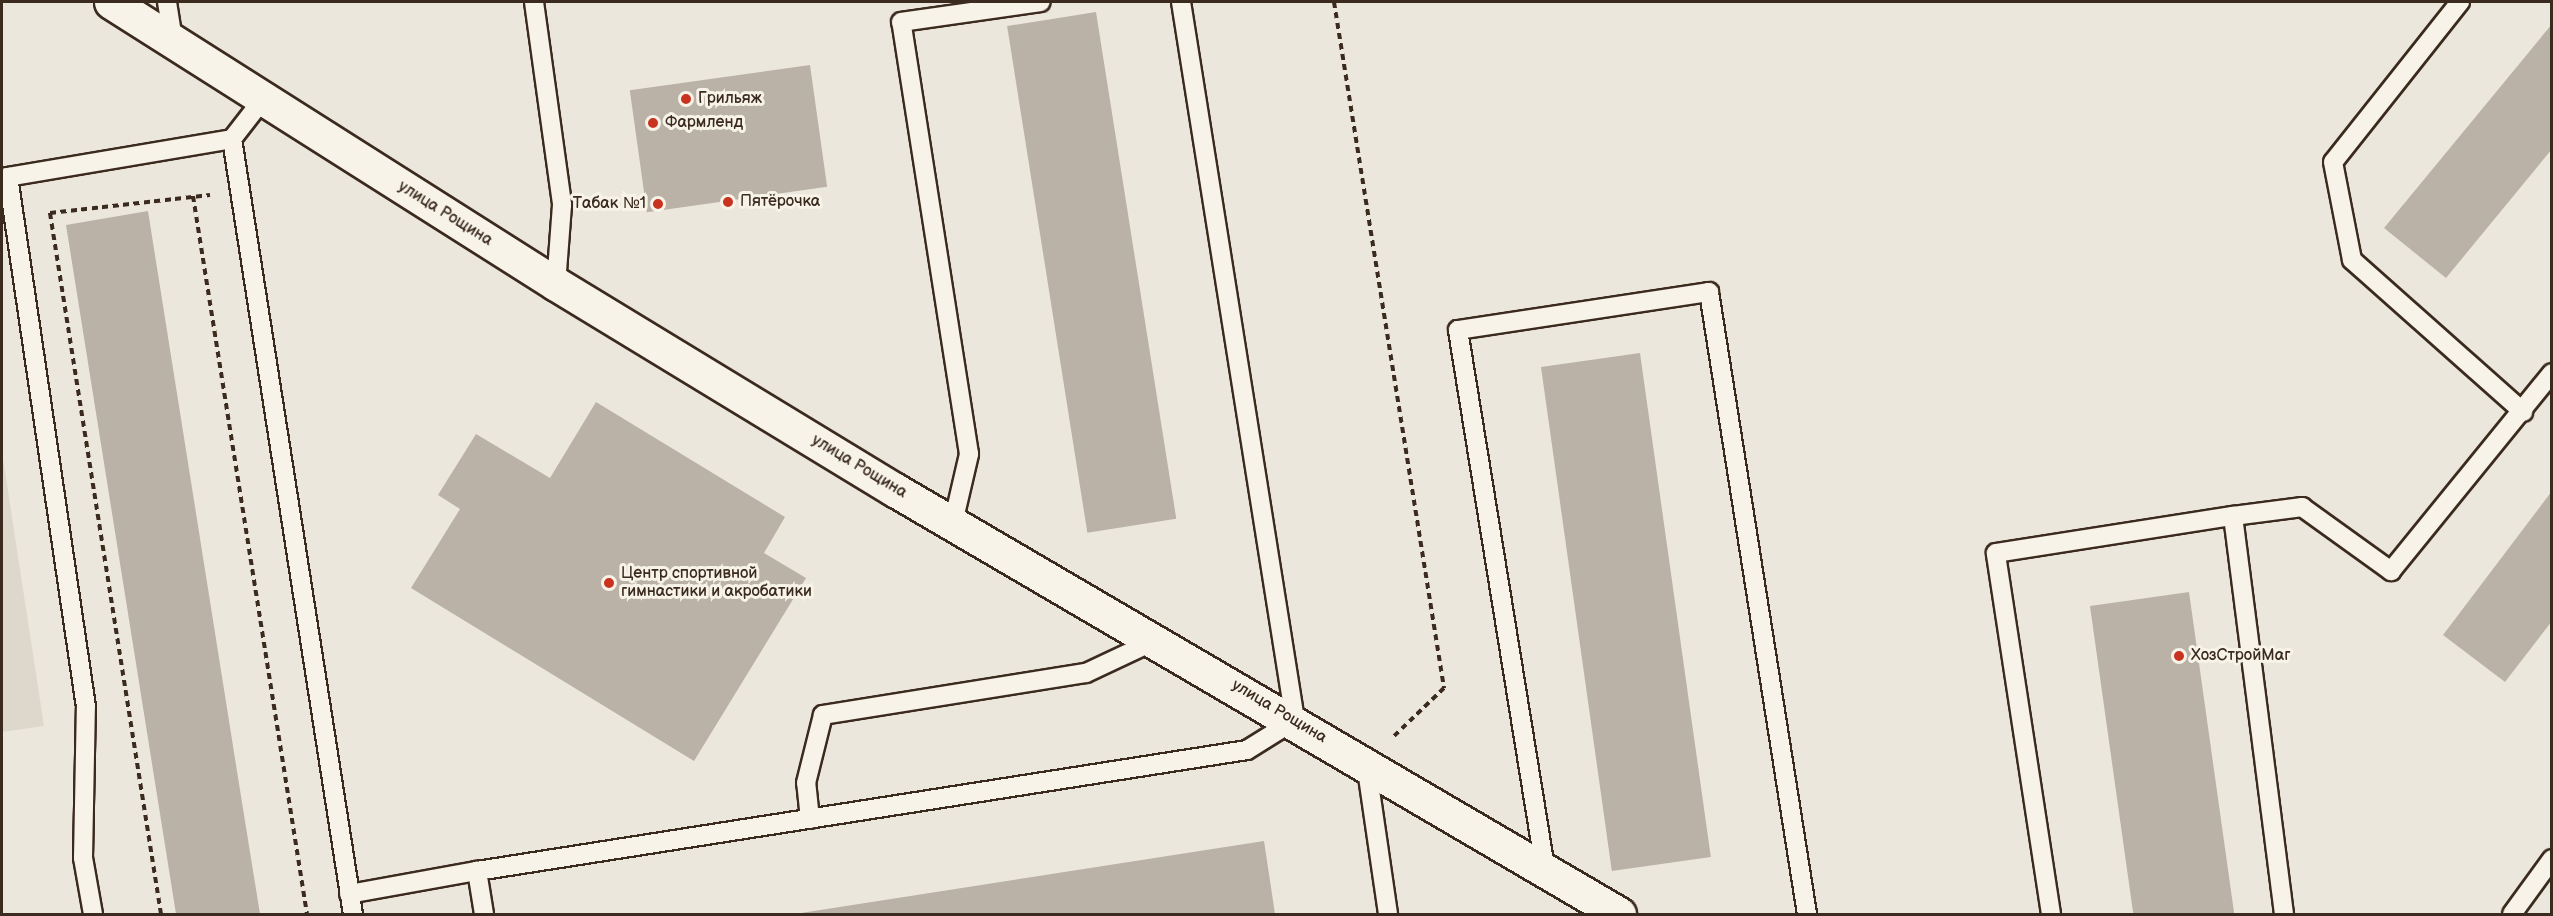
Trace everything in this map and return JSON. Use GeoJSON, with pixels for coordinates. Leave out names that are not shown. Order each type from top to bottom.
{"type":"FeatureCollection","features":[{"type":"Feature","properties":{"kind":"street","name":"улица Рощина"},"geometry":{"type":"LineString","coordinates":[[111,2],[556,284],[953,523],[1295,720],[1545,868],[1619,915]]}},
{"type":"Feature","properties":{"kind":"lane"},"geometry":{"type":"LineString","coordinates":[[167,2],[173,41]]}},
{"type":"Feature","properties":{"kind":"lane"},"geometry":{"type":"LineString","coordinates":[[534,2],[562,205],[556,284]]}},
{"type":"Feature","properties":{"kind":"lane"},"geometry":{"type":"LineString","coordinates":[[953,523],[969,454],[901,22],[1041,2]]}},
{"type":"Feature","properties":{"kind":"lane"},"geometry":{"type":"LineString","coordinates":[[350,894],[477,871],[1247,750],[1295,720],[1181,2]]}},
{"type":"Feature","properties":{"kind":"lane"},"geometry":{"type":"LineString","coordinates":[[2460,2],[2333,162],[2352,260],[2523,412]]}},
{"type":"Feature","properties":{"kind":"lane"},"geometry":{"type":"LineString","coordinates":[[93,915],[83,858],[86,707],[8,177],[232,139],[263,99]]}},
{"type":"Feature","properties":{"kind":"lane"},"geometry":{"type":"LineString","coordinates":[[232,139],[352,915]]}},
{"type":"Feature","properties":{"kind":"lane"},"geometry":{"type":"LineString","coordinates":[[1545,868],[1458,330],[1709,292],[1807,915]]}},
{"type":"Feature","properties":{"kind":"lane"},"geometry":{"type":"LineString","coordinates":[[2051,915],[1996,553],[2302,507],[2391,571],[2523,412],[2552,373]]}},
{"type":"Feature","properties":{"kind":"lane"},"geometry":{"type":"LineString","coordinates":[[2233,516],[2284,915]]}},
{"type":"Feature","properties":{"kind":"lane"},"geometry":{"type":"LineString","coordinates":[[810,819],[806,783],[824,715],[1086,673],[1156,640]]}},
{"type":"Feature","properties":{"kind":"lane"},"geometry":{"type":"LineString","coordinates":[[1366,764],[1388,915]]}},
{"type":"Feature","properties":{"kind":"lane"},"geometry":{"type":"LineString","coordinates":[[2512,915],[2552,859]]}},
{"type":"Feature","properties":{"kind":"lane"},"geometry":{"type":"LineString","coordinates":[[477,871],[484,915]]}},
{"type":"Feature","properties":{"kind":"path"},"geometry":{"type":"LineString","coordinates":[[1334,2],[1444,688],[1366,764]]}},
{"type":"Feature","properties":{"kind":"path"},"geometry":{"type":"LineString","coordinates":[[161,915],[50,213],[193,196],[306,915]]}},
{"type":"Feature","properties":{"kind":"shaded area"},"geometry":{"type":"Polygon","coordinates":[[[2,452],[44,726],[2,732],[2,452]]]}},
{"type":"Feature","properties":{"kind":"building"},"geometry":{"type":"Polygon","coordinates":[[[1096,12],[1176,519],[1087,533],[1007,26],[1096,12]]]}},
{"type":"Feature","properties":{"kind":"building"},"geometry":{"type":"Polygon","coordinates":[[[2552,24],[2552,149],[2446,278],[2384,228],[2552,24]]]}},
{"type":"Feature","properties":{"kind":"building"},"geometry":{"type":"Polygon","coordinates":[[[810,65],[827,187],[647,212],[630,90],[810,65]]]}},
{"type":"Feature","properties":{"kind":"building"},"geometry":{"type":"Polygon","coordinates":[[[148,211],[260,914],[176,914],[66,225],[148,211]]]}},
{"type":"Feature","properties":{"kind":"building"},"geometry":{"type":"Polygon","coordinates":[[[1640,353],[1711,857],[1612,871],[1541,367],[1640,353]]]}},
{"type":"Feature","properties":{"kind":"building","name":"Центр спортивной гимнастики и акробатики"},"geometry":{"type":"Polygon","coordinates":[[[596,402],[785,517],[764,553],[806,578],[694,761],[411,588],[460,509],[438,495],[476,434],[550,478],[596,402]]]}},
{"type":"Feature","properties":{"kind":"building"},"geometry":{"type":"Polygon","coordinates":[[[2552,491],[2552,621],[2505,682],[2443,635],[2552,491]]]}},
{"type":"Feature","properties":{"kind":"building"},"geometry":{"type":"Polygon","coordinates":[[[2189,592],[2234,914],[2133,914],[2090,606],[2189,592]]]}},
{"type":"Feature","properties":{"kind":"building"},"geometry":{"type":"Polygon","coordinates":[[[1264,841],[1275,914],[801,914],[801,913],[1264,841]]]}},
{"type":"Feature","properties":{"kind":"place","name":"Грильяж"},"geometry":{"type":"Point","coordinates":[686,99]}},
{"type":"Feature","properties":{"kind":"place","name":"Фармленд"},"geometry":{"type":"Point","coordinates":[653,123]}},
{"type":"Feature","properties":{"kind":"place","name":"Пятёрочка"},"geometry":{"type":"Point","coordinates":[728,202]}},
{"type":"Feature","properties":{"kind":"place","name":"Табак №1"},"geometry":{"type":"Point","coordinates":[658,204]}},
{"type":"Feature","properties":{"kind":"place","name":"Центр спортивной гимнастики и акробатики"},"geometry":{"type":"Point","coordinates":[609,583]}},
{"type":"Feature","properties":{"kind":"place","name":"ХозСтройМаг"},"geometry":{"type":"Point","coordinates":[2179,656]}}]}
